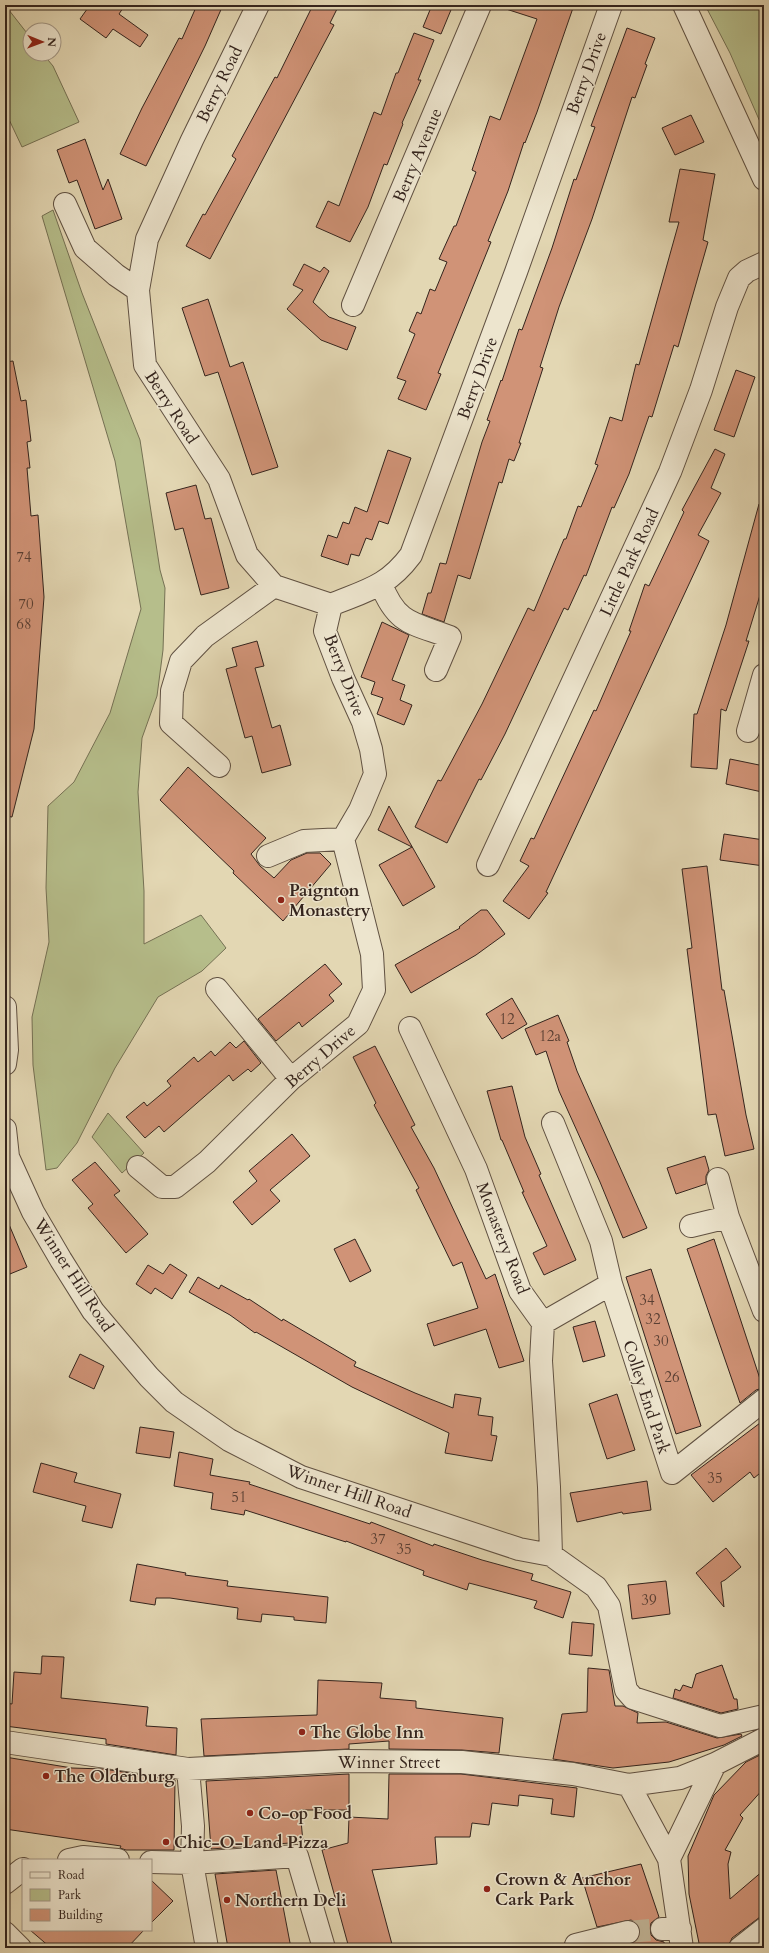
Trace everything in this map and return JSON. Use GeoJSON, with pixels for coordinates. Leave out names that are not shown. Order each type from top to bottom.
{"type":"FeatureCollection","features":[{"type":"Feature","properties":{"kind":"street","name":"Berry Road"},"geometry":{"type":"LineString","coordinates":[[258,5],[192,140],[147,239],[138,290],[145,365],[219,479],[247,555],[274,586]]}},
{"type":"Feature","properties":{"kind":"street","name":"Berry Avenue"},"geometry":{"type":"LineString","coordinates":[[353,305],[480,5]]}},
{"type":"Feature","properties":{"kind":"street","name":"Berry Drive"},"geometry":{"type":"LineString","coordinates":[[138,1167],[162,1187],[175,1187],[207,1162],[291,1079],[358,1024],[374,990],[372,954],[343,839],[360,810],[375,774],[371,750],[363,722],[343,678],[326,631],[331,605],[381,584],[399,571],[412,555],[516,272],[610,5]]}},
{"type":"Feature","properties":{"kind":"street"},"geometry":{"type":"LineString","coordinates":[[684,5],[764,179]]}},
{"type":"Feature","properties":{"kind":"street"},"geometry":{"type":"LineString","coordinates":[[65,204],[85,248],[116,275],[138,290]]}},
{"type":"Feature","properties":{"kind":"street","name":"Little Park Road"},"geometry":{"type":"LineString","coordinates":[[488,865],[670,472],[701,390],[727,307],[739,278],[747,271],[764,262]]}},
{"type":"Feature","properties":{"kind":"street"},"geometry":{"type":"LineString","coordinates":[[381,584],[387,600],[399,616],[408,622],[450,637],[436,670]]}},
{"type":"Feature","properties":{"kind":"street"},"geometry":{"type":"LineString","coordinates":[[219,766],[171,723],[172,692],[181,661],[205,636],[274,586],[331,605]]}},
{"type":"Feature","properties":{"kind":"street"},"geometry":{"type":"LineString","coordinates":[[748,731],[764,675]]}},
{"type":"Feature","properties":{"kind":"street"},"geometry":{"type":"LineString","coordinates":[[268,856],[304,841],[343,839]]}},
{"type":"Feature","properties":{"kind":"street"},"geometry":{"type":"LineString","coordinates":[[216,989],[291,1079]]}},
{"type":"Feature","properties":{"kind":"street"},"geometry":{"type":"LineString","coordinates":[[5,1007],[7,1033],[5,1064]]}},
{"type":"Feature","properties":{"kind":"street","name":"Monastery Road"},"geometry":{"type":"LineString","coordinates":[[410,1028],[476,1169],[520,1291],[543,1323]]}},
{"type":"Feature","properties":{"kind":"street"},"geometry":{"type":"LineString","coordinates":[[551,1555],[549,1487],[541,1361],[543,1323],[611,1284],[601,1241],[553,1123]]}},
{"type":"Feature","properties":{"kind":"street","name":"Winner Hill Road"},"geometry":{"type":"LineString","coordinates":[[5,1129],[8,1157],[33,1212],[61,1260],[93,1311],[149,1377],[174,1402],[229,1440],[301,1477],[519,1549],[551,1555],[596,1587],[606,1601],[626,1690],[633,1698],[720,1726],[764,1716]]}},
{"type":"Feature","properties":{"kind":"street"},"geometry":{"type":"LineString","coordinates":[[718,1179],[728,1217],[764,1311]]}},
{"type":"Feature","properties":{"kind":"street"},"geometry":{"type":"LineString","coordinates":[[690,1226],[728,1217]]}},
{"type":"Feature","properties":{"kind":"street","name":"Colley End Park"},"geometry":{"type":"LineString","coordinates":[[611,1284],[672,1473],[764,1400]]}},
{"type":"Feature","properties":{"kind":"street","name":"Winner Street"},"geometry":{"type":"LineString","coordinates":[[5,1742],[188,1769],[345,1761],[462,1762],[573,1774],[629,1785],[680,1778],[715,1764],[764,1739]]}},
{"type":"Feature","properties":{"kind":"street"},"geometry":{"type":"LineString","coordinates":[[670,1859],[715,1764]]}},
{"type":"Feature","properties":{"kind":"street"},"geometry":{"type":"LineString","coordinates":[[188,1769],[193,1826],[192,1863],[207,1948]]}},
{"type":"Feature","properties":{"kind":"street"},"geometry":{"type":"LineString","coordinates":[[629,1785],[670,1859],[674,1935]]}},
{"type":"Feature","properties":{"kind":"street"},"geometry":{"type":"LineString","coordinates":[[152,1862],[192,1863],[297,1856],[324,1948]]}},
{"type":"Feature","properties":{"kind":"street"},"geometry":{"type":"LineString","coordinates":[[74,1859],[84,1857],[107,1859]]}},
{"type":"Feature","properties":{"kind":"street"},"geometry":{"type":"LineString","coordinates":[[5,1883],[22,1870]]}},
{"type":"Feature","properties":{"kind":"street"},"geometry":{"type":"LineString","coordinates":[[740,1948],[764,1929]]}},
{"type":"Feature","properties":{"kind":"street"},"geometry":{"type":"LineString","coordinates":[[575,1948],[576,1945],[628,1932]]}},
{"type":"Feature","properties":{"kind":"street"},"geometry":{"type":"LineString","coordinates":[[5,1933],[20,1948]]}},
{"type":"Feature","properties":{"kind":"path"},"geometry":{"type":"LineString","coordinates":[[764,105],[764,110]]}},
{"type":"Feature","properties":{"kind":"green space"},"geometry":{"type":"Polygon","coordinates":[[[5,5],[22,27],[22,62],[50,62],[53,66],[79,122],[22,147],[5,111],[5,5]]]}},
{"type":"Feature","properties":{"kind":"green space"},"geometry":{"type":"Polygon","coordinates":[[[705,5],[764,5],[764,131],[730,53],[705,5]]]}},
{"type":"Feature","properties":{"kind":"green space"},"geometry":{"type":"Polygon","coordinates":[[[53,210],[82,293],[140,440],[160,570],[165,588],[163,650],[157,696],[142,738],[138,792],[144,891],[144,944],[201,915],[226,948],[202,971],[158,997],[115,1068],[77,1143],[57,1168],[46,1170],[33,1065],[32,1017],[49,942],[46,888],[48,806],[74,782],[110,713],[141,609],[115,461],[42,216],[53,210]]]}},
{"type":"Feature","properties":{"kind":"green space"},"geometry":{"type":"Polygon","coordinates":[[[108,1113],[144,1153],[122,1173],[92,1137],[108,1113]]]}},
{"type":"Feature","properties":{"kind":"building"},"geometry":{"type":"Polygon","coordinates":[[[90,5],[125,5],[119,14],[148,35],[140,47],[113,29],[106,38],[80,19],[90,5]]]}},
{"type":"Feature","properties":{"kind":"building"},"geometry":{"type":"Polygon","coordinates":[[[197,5],[223,5],[205,46],[146,166],[120,154],[142,108],[179,38],[182,39],[197,5]]]}},
{"type":"Feature","properties":{"kind":"building"},"geometry":{"type":"Polygon","coordinates":[[[313,5],[339,5],[330,23],[334,25],[210,259],[186,246],[203,214],[205,215],[236,159],[232,156],[275,77],[277,78],[313,5]]]}},
{"type":"Feature","properties":{"kind":"building"},"geometry":{"type":"Polygon","coordinates":[[[432,5],[453,5],[441,34],[423,27],[432,5]]]}},
{"type":"Feature","properties":{"kind":"building"},"geometry":{"type":"Polygon","coordinates":[[[506,5],[574,5],[537,112],[525,143],[524,142],[508,191],[488,241],[491,242],[438,373],[441,374],[426,410],[398,399],[406,381],[397,378],[415,334],[409,331],[417,312],[421,314],[430,289],[435,291],[447,262],[439,259],[454,226],[456,226],[476,172],[472,170],[490,116],[500,120],[537,19],[506,9],[506,5]]]}},
{"type":"Feature","properties":{"kind":"building"},"geometry":{"type":"Polygon","coordinates":[[[627,28],[655,38],[645,64],[647,65],[635,98],[632,97],[592,219],[559,307],[540,367],[543,368],[519,443],[521,443],[514,461],[509,459],[502,483],[499,482],[470,579],[458,575],[444,622],[422,614],[428,593],[431,593],[440,563],[446,564],[482,442],[490,421],[487,420],[501,380],[502,381],[519,329],[522,330],[552,248],[574,179],[576,180],[595,127],[591,126],[627,28]]]}},
{"type":"Feature","properties":{"kind":"building"},"geometry":{"type":"Polygon","coordinates":[[[414,33],[434,40],[418,80],[421,80],[402,123],[403,124],[387,165],[384,164],[368,207],[350,242],[316,227],[328,201],[339,206],[374,112],[381,115],[396,73],[398,73],[414,33]]]}},
{"type":"Feature","properties":{"kind":"building"},"geometry":{"type":"Polygon","coordinates":[[[691,115],[704,142],[675,155],[662,128],[691,115]]]}},
{"type":"Feature","properties":{"kind":"building"},"geometry":{"type":"Polygon","coordinates":[[[85,139],[103,190],[108,179],[122,219],[95,229],[77,180],[69,183],[57,150],[85,139]]]}},
{"type":"Feature","properties":{"kind":"building"},"geometry":{"type":"Polygon","coordinates":[[[680,169],[715,174],[703,240],[708,242],[678,347],[674,345],[652,417],[649,416],[629,474],[614,508],[612,507],[586,576],[584,575],[568,610],[564,608],[505,734],[481,780],[479,779],[447,843],[415,827],[438,780],[441,781],[482,704],[528,608],[534,611],[564,539],[566,539],[578,506],[581,507],[598,465],[595,464],[610,417],[622,421],[636,364],[639,365],[679,222],[669,222],[680,169]]]}},
{"type":"Feature","properties":{"kind":"building"},"geometry":{"type":"Polygon","coordinates":[[[304,264],[320,272],[324,267],[329,271],[313,302],[329,317],[356,327],[347,350],[321,340],[287,309],[303,290],[293,285],[304,264]]]}},
{"type":"Feature","properties":{"kind":"building"},"geometry":{"type":"Polygon","coordinates":[[[208,299],[230,367],[243,362],[278,467],[252,475],[218,372],[205,376],[182,308],[208,299]]]}},
{"type":"Feature","properties":{"kind":"building"},"geometry":{"type":"Polygon","coordinates":[[[13,361],[21,401],[26,400],[31,441],[27,442],[30,468],[27,468],[31,516],[38,515],[44,597],[34,729],[12,817],[5,816],[5,640],[9,590],[5,551],[5,362],[13,361]]]}},
{"type":"Feature","properties":{"kind":"building"},"geometry":{"type":"Polygon","coordinates":[[[736,370],[755,377],[734,437],[714,430],[736,370]]]}},
{"type":"Feature","properties":{"kind":"building"},"geometry":{"type":"Polygon","coordinates":[[[715,449],[725,454],[711,488],[721,493],[698,535],[709,541],[546,892],[548,893],[529,919],[503,901],[529,866],[520,861],[531,838],[534,839],[594,710],[596,711],[631,631],[629,631],[645,584],[649,586],[684,512],[682,510],[715,449]]]}},
{"type":"Feature","properties":{"kind":"building"},"geometry":{"type":"Polygon","coordinates":[[[388,450],[411,458],[388,524],[379,521],[372,540],[366,538],[359,556],[351,554],[348,565],[321,556],[328,535],[337,538],[343,522],[349,524],[355,507],[367,512],[388,450]]]}},
{"type":"Feature","properties":{"kind":"building"},"geometry":{"type":"Polygon","coordinates":[[[196,485],[205,519],[211,518],[229,588],[201,595],[183,528],[175,530],[166,493],[196,485]]]}},
{"type":"Feature","properties":{"kind":"building"},"geometry":{"type":"Polygon","coordinates":[[[759,504],[764,504],[764,582],[746,641],[749,641],[726,711],[721,709],[717,769],[691,767],[694,714],[697,714],[726,625],[759,504]]]}},
{"type":"Feature","properties":{"kind":"building"},"geometry":{"type":"Polygon","coordinates":[[[382,622],[409,635],[392,680],[405,685],[400,700],[412,705],[404,725],[377,714],[383,698],[371,694],[375,682],[361,677],[382,622]]]}},
{"type":"Feature","properties":{"kind":"building"},"geometry":{"type":"Polygon","coordinates":[[[257,641],[264,666],[255,668],[272,728],[280,725],[291,765],[262,773],[252,736],[245,738],[226,669],[237,666],[232,648],[257,641]]]}},
{"type":"Feature","properties":{"kind":"building"},"geometry":{"type":"Polygon","coordinates":[[[730,759],[764,766],[762,792],[726,784],[730,759]]]}},
{"type":"Feature","properties":{"kind":"building"},"geometry":{"type":"Polygon","coordinates":[[[188,767],[266,838],[251,854],[260,866],[274,878],[291,860],[307,853],[320,853],[331,864],[283,921],[233,873],[234,871],[160,800],[188,767]]]}},
{"type":"Feature","properties":{"kind":"building"},"geometry":{"type":"Polygon","coordinates":[[[389,806],[435,887],[403,906],[379,865],[412,847],[378,830],[389,806]]]}},
{"type":"Feature","properties":{"kind":"building"},"geometry":{"type":"Polygon","coordinates":[[[724,834],[764,840],[764,866],[720,860],[724,834]]]}},
{"type":"Feature","properties":{"kind":"building"},"geometry":{"type":"Polygon","coordinates":[[[707,866],[722,990],[724,990],[746,1115],[754,1149],[725,1156],[716,1114],[708,1115],[687,949],[692,948],[682,869],[707,866]]]}},
{"type":"Feature","properties":{"kind":"building"},"geometry":{"type":"Polygon","coordinates":[[[481,910],[487,910],[505,934],[476,955],[411,993],[395,965],[460,928],[459,927],[481,910]]]}},
{"type":"Feature","properties":{"kind":"building"},"geometry":{"type":"Polygon","coordinates":[[[325,964],[342,984],[329,995],[334,1001],[302,1027],[299,1022],[276,1041],[258,1019],[325,964]]]}},
{"type":"Feature","properties":{"kind":"building"},"geometry":{"type":"Polygon","coordinates":[[[512,998],[527,1024],[502,1039],[486,1014],[512,998]]]}},
{"type":"Feature","properties":{"kind":"building"},"geometry":{"type":"Polygon","coordinates":[[[558,1015],[569,1041],[567,1042],[577,1071],[647,1228],[623,1238],[600,1182],[559,1091],[546,1051],[536,1055],[525,1029],[558,1015]]]}},
{"type":"Feature","properties":{"kind":"building"},"geometry":{"type":"Polygon","coordinates":[[[244,1041],[261,1063],[251,1072],[248,1069],[233,1081],[229,1075],[164,1132],[159,1126],[145,1138],[126,1117],[144,1102],[147,1106],[171,1086],[167,1081],[194,1057],[198,1062],[211,1051],[215,1056],[230,1042],[236,1048],[244,1041]]]}},
{"type":"Feature","properties":{"kind":"building"},"geometry":{"type":"Polygon","coordinates":[[[375,1046],[415,1125],[411,1127],[434,1168],[486,1279],[495,1274],[524,1361],[499,1368],[486,1329],[434,1346],[427,1324],[478,1308],[462,1262],[453,1266],[416,1190],[419,1188],[374,1105],[376,1103],[353,1057],[375,1046]]]}},
{"type":"Feature","properties":{"kind":"building"},"geometry":{"type":"Polygon","coordinates":[[[512,1086],[525,1137],[541,1174],[539,1175],[576,1260],[544,1275],[533,1253],[547,1246],[522,1192],[524,1192],[501,1140],[487,1091],[512,1086]]]}},
{"type":"Feature","properties":{"kind":"building"},"geometry":{"type":"Polygon","coordinates":[[[292,1134],[310,1156],[270,1190],[280,1201],[252,1225],[233,1202],[257,1181],[249,1171],[292,1134]]]}},
{"type":"Feature","properties":{"kind":"building"},"geometry":{"type":"Polygon","coordinates":[[[705,1156],[709,1170],[706,1176],[706,1184],[676,1194],[667,1168],[705,1156]]]}},
{"type":"Feature","properties":{"kind":"building"},"geometry":{"type":"Polygon","coordinates":[[[95,1162],[120,1191],[114,1195],[148,1234],[126,1253],[88,1208],[93,1204],[72,1180],[95,1162]]]}},
{"type":"Feature","properties":{"kind":"building"},"geometry":{"type":"Polygon","coordinates":[[[5,1215],[27,1267],[5,1276],[5,1215]]]}},
{"type":"Feature","properties":{"kind":"building"},"geometry":{"type":"Polygon","coordinates":[[[355,1239],[371,1271],[350,1282],[334,1249],[355,1239]]]}},
{"type":"Feature","properties":{"kind":"building"},"geometry":{"type":"Polygon","coordinates":[[[714,1239],[763,1388],[756,1390],[740,1403],[687,1249],[714,1239]]]}},
{"type":"Feature","properties":{"kind":"building"},"geometry":{"type":"Polygon","coordinates":[[[170,1264],[187,1275],[172,1299],[155,1288],[151,1294],[136,1284],[148,1265],[163,1274],[170,1264]]]}},
{"type":"Feature","properties":{"kind":"building"},"geometry":{"type":"Polygon","coordinates":[[[651,1269],[701,1426],[676,1434],[626,1277],[651,1269]]]}},
{"type":"Feature","properties":{"kind":"building"},"geometry":{"type":"Polygon","coordinates":[[[198,1277],[219,1289],[221,1285],[248,1300],[249,1299],[282,1321],[283,1319],[356,1362],[354,1366],[415,1393],[453,1408],[455,1394],[481,1398],[478,1415],[493,1417],[491,1435],[497,1436],[492,1461],[445,1453],[449,1433],[352,1387],[256,1332],[255,1333],[230,1315],[189,1292],[198,1277]]]}},
{"type":"Feature","properties":{"kind":"building"},"geometry":{"type":"Polygon","coordinates":[[[595,1321],[605,1356],[583,1362],[573,1327],[595,1321]]]}},
{"type":"Feature","properties":{"kind":"building"},"geometry":{"type":"Polygon","coordinates":[[[80,1354],[104,1366],[94,1389],[69,1377],[80,1354]]]}},
{"type":"Feature","properties":{"kind":"building"},"geometry":{"type":"Polygon","coordinates":[[[617,1394],[635,1450],[607,1459],[589,1404],[617,1394]]]}},
{"type":"Feature","properties":{"kind":"building"},"geometry":{"type":"Polygon","coordinates":[[[764,1420],[764,1470],[754,1478],[750,1472],[713,1502],[691,1475],[764,1420]]]}},
{"type":"Feature","properties":{"kind":"building"},"geometry":{"type":"Polygon","coordinates":[[[140,1427],[174,1432],[170,1458],[136,1453],[140,1427]]]}},
{"type":"Feature","properties":{"kind":"building"},"geometry":{"type":"Polygon","coordinates":[[[179,1452],[213,1459],[210,1475],[250,1482],[249,1484],[370,1524],[371,1522],[433,1546],[434,1544],[482,1560],[533,1574],[531,1580],[571,1592],[563,1618],[534,1608],[537,1601],[469,1583],[467,1590],[423,1575],[424,1571],[346,1541],[245,1510],[244,1515],[211,1509],[213,1493],[174,1486],[179,1452]]]}},
{"type":"Feature","properties":{"kind":"building"},"geometry":{"type":"Polygon","coordinates":[[[41,1463],[77,1473],[74,1482],[121,1494],[112,1528],[82,1521],[86,1506],[33,1492],[41,1463]]]}},
{"type":"Feature","properties":{"kind":"building"},"geometry":{"type":"Polygon","coordinates":[[[647,1481],[651,1510],[623,1514],[622,1512],[577,1522],[570,1493],[647,1481]]]}},
{"type":"Feature","properties":{"kind":"building"},"geometry":{"type":"Polygon","coordinates":[[[726,1548],[741,1567],[721,1582],[724,1607],[696,1573],[726,1548]]]}},
{"type":"Feature","properties":{"kind":"building"},"geometry":{"type":"Polygon","coordinates":[[[137,1564],[186,1573],[185,1575],[228,1581],[227,1586],[328,1597],[326,1623],[294,1620],[294,1617],[262,1614],[261,1622],[237,1619],[238,1608],[170,1598],[156,1598],[155,1605],[130,1601],[137,1564]]]}},
{"type":"Feature","properties":{"kind":"building"},"geometry":{"type":"Polygon","coordinates":[[[666,1581],[670,1614],[632,1619],[628,1585],[666,1581]]]}},
{"type":"Feature","properties":{"kind":"building"},"geometry":{"type":"Polygon","coordinates":[[[572,1622],[594,1624],[592,1656],[569,1654],[572,1622]]]}},
{"type":"Feature","properties":{"kind":"building"},"geometry":{"type":"Polygon","coordinates":[[[42,1656],[64,1657],[61,1698],[148,1707],[146,1726],[177,1728],[176,1755],[106,1744],[106,1739],[5,1726],[5,1703],[12,1704],[14,1672],[41,1674],[42,1656]]]}},
{"type":"Feature","properties":{"kind":"building"},"geometry":{"type":"Polygon","coordinates":[[[722,1665],[734,1699],[737,1699],[738,1709],[721,1713],[673,1698],[675,1689],[680,1691],[683,1685],[692,1688],[696,1674],[722,1665]]]}},
{"type":"Feature","properties":{"kind":"building"},"geometry":{"type":"Polygon","coordinates":[[[588,1668],[609,1670],[615,1706],[623,1706],[638,1713],[637,1723],[666,1722],[717,1738],[741,1734],[742,1736],[724,1745],[669,1762],[613,1768],[553,1759],[562,1714],[587,1712],[588,1668]]]}},
{"type":"Feature","properties":{"kind":"building"},"geometry":{"type":"Polygon","coordinates":[[[318,1680],[382,1683],[380,1698],[416,1701],[416,1708],[503,1718],[499,1753],[462,1750],[389,1749],[389,1741],[349,1744],[349,1749],[204,1756],[201,1719],[317,1715],[318,1680]]]}},
{"type":"Feature","properties":{"kind":"building"},"geometry":{"type":"Polygon","coordinates":[[[764,1753],[764,1788],[740,1815],[743,1818],[725,1850],[731,1852],[728,1864],[730,1899],[764,1870],[764,1914],[732,1938],[728,1948],[700,1948],[689,1894],[688,1856],[714,1795],[746,1762],[764,1753]]]}},
{"type":"Feature","properties":{"kind":"building"},"geometry":{"type":"Polygon","coordinates":[[[5,1757],[72,1768],[104,1769],[175,1780],[174,1850],[126,1850],[120,1848],[121,1846],[5,1829],[5,1757]]]}},
{"type":"Feature","properties":{"kind":"building","name":"Co-op Food"},"geometry":{"type":"Polygon","coordinates":[[[349,1774],[349,1810],[300,1810],[303,1842],[211,1849],[206,1781],[349,1774]]]}},
{"type":"Feature","properties":{"kind":"building"},"geometry":{"type":"Polygon","coordinates":[[[389,1774],[461,1774],[577,1788],[574,1817],[551,1814],[553,1799],[519,1795],[518,1806],[492,1803],[489,1825],[472,1823],[470,1837],[435,1837],[437,1864],[372,1870],[393,1948],[349,1948],[322,1850],[348,1843],[349,1817],[388,1819],[389,1774]]]}},
{"type":"Feature","properties":{"kind":"building"},"geometry":{"type":"Polygon","coordinates":[[[641,1864],[659,1917],[651,1923],[651,1935],[656,1940],[664,1942],[665,1948],[616,1948],[636,1941],[640,1935],[640,1929],[637,1923],[631,1920],[597,1927],[582,1878],[641,1864]]]}},
{"type":"Feature","properties":{"kind":"building"},"geometry":{"type":"Polygon","coordinates":[[[276,1870],[291,1948],[228,1948],[215,1874],[276,1870]]]}},
{"type":"Feature","properties":{"kind":"building"},"geometry":{"type":"Polygon","coordinates":[[[152,1881],[173,1901],[152,1922],[152,1881]]]}},
{"type":"Feature","properties":{"kind":"building"},"geometry":{"type":"Polygon","coordinates":[[[31,1931],[143,1931],[127,1948],[51,1948],[31,1931]]]}},
{"type":"Feature","properties":{"kind":"tunnel"},"geometry":{"type":"LineString","coordinates":[[628,1932],[662,1929]]}},
{"type":"Feature","properties":{"kind":"place","name":"Paignton Monastery"},"geometry":{"type":"Point","coordinates":[281,900]}},
{"type":"Feature","properties":{"kind":"place","name":"The Globe Inn"},"geometry":{"type":"Point","coordinates":[302,1732]}},
{"type":"Feature","properties":{"kind":"place","name":"The Oldenburg"},"geometry":{"type":"Point","coordinates":[46,1776]}},
{"type":"Feature","properties":{"kind":"place","name":"Co-op Food"},"geometry":{"type":"Point","coordinates":[250,1813]}},
{"type":"Feature","properties":{"kind":"place","name":"Chic-O-Land Pizza"},"geometry":{"type":"Point","coordinates":[166,1842]}},
{"type":"Feature","properties":{"kind":"place","name":"Crown & Anchor Cark Park"},"geometry":{"type":"Point","coordinates":[487,1889]}},
{"type":"Feature","properties":{"kind":"place","name":"Northern Deli"},"geometry":{"type":"Point","coordinates":[227,1900]}}]}
